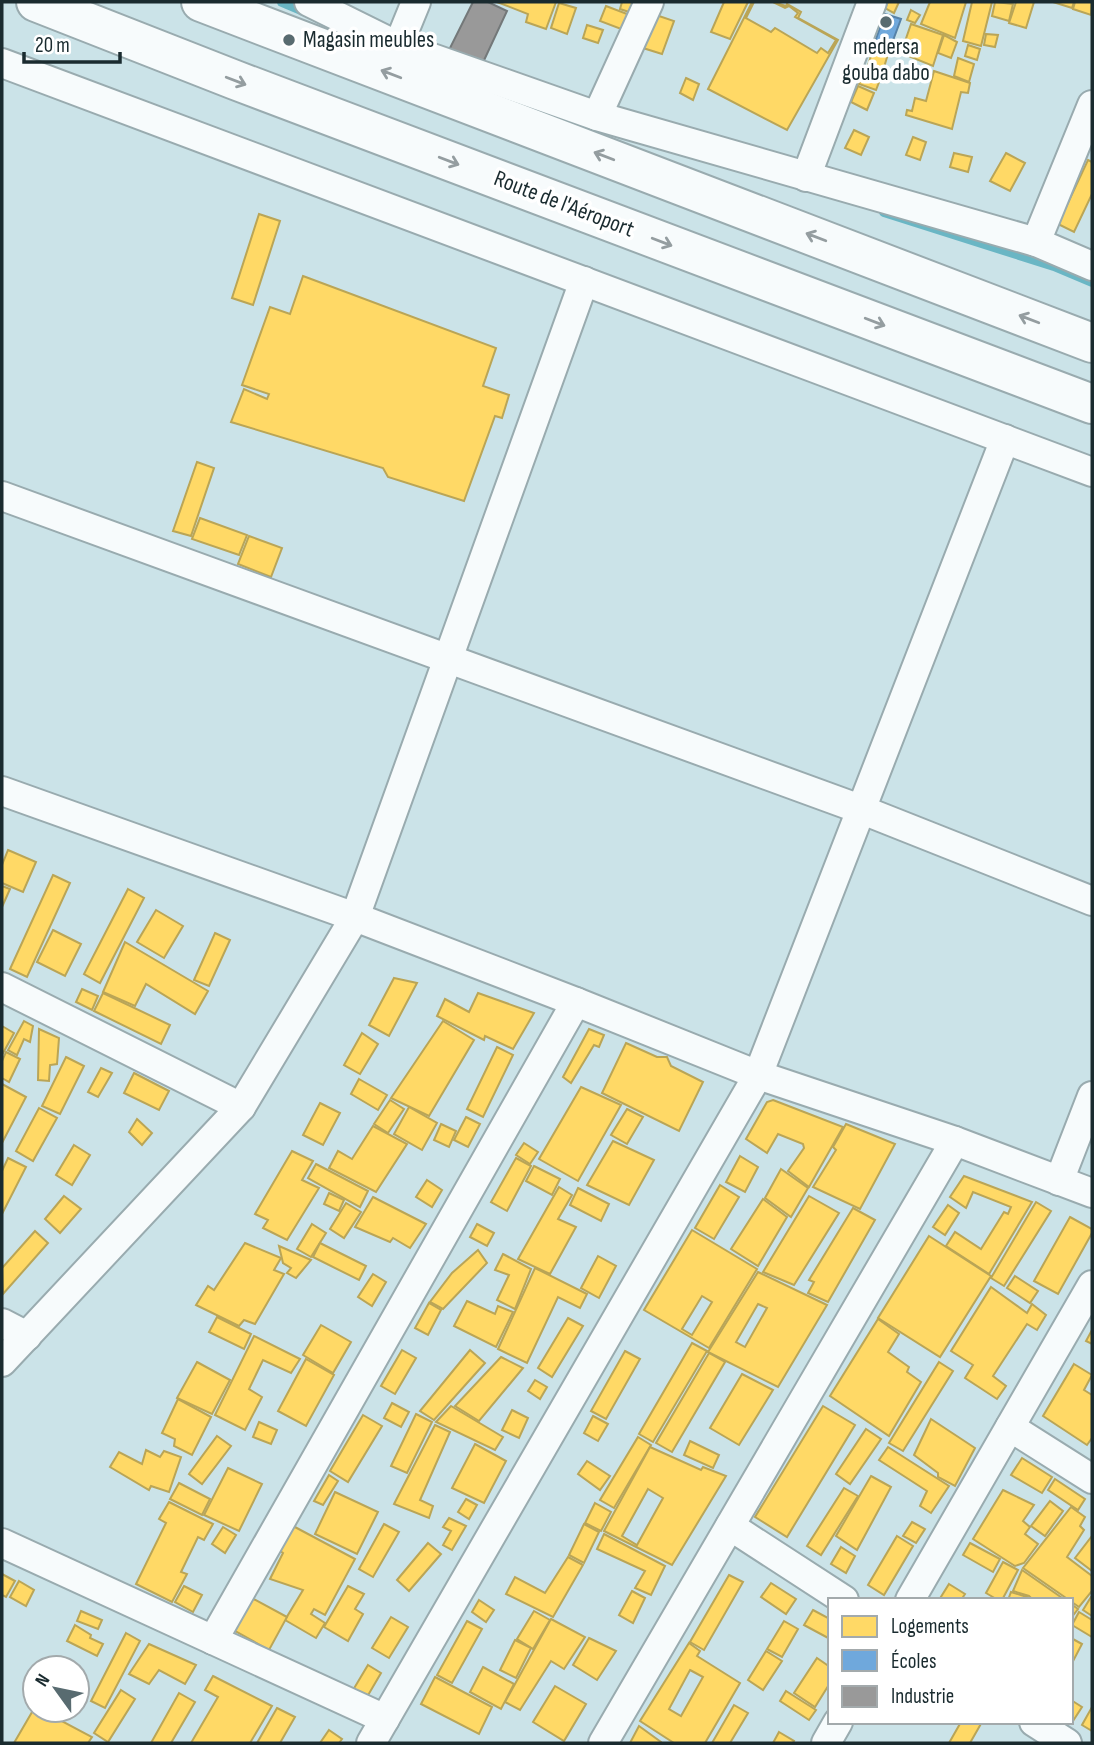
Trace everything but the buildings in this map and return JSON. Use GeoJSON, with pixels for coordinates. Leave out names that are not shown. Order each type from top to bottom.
{"type":"FeatureCollection","features":[{"type":"Feature","properties":{"kind":"highway","name":"Route de l'Aéroport"},"geometry":{"type":"LineString","coordinates":[[36,2],[1092,404]]}},
{"type":"Feature","properties":{"kind":"highway"},"geometry":{"type":"LineString","coordinates":[[201,2],[1092,343]]}},
{"type":"Feature","properties":{"kind":"street"},"geometry":{"type":"LineString","coordinates":[[309,2],[398,46],[597,116],[1036,242],[1092,266]]}},
{"type":"Feature","properties":{"kind":"street"},"geometry":{"type":"LineString","coordinates":[[398,46],[416,2]]}},
{"type":"Feature","properties":{"kind":"street"},"geometry":{"type":"LineString","coordinates":[[597,116],[649,2]]}},
{"type":"Feature","properties":{"kind":"street"},"geometry":{"type":"LineString","coordinates":[[806,177],[872,2]]}},
{"type":"Feature","properties":{"kind":"street"},"geometry":{"type":"LineString","coordinates":[[2,63],[1092,472]]}},
{"type":"Feature","properties":{"kind":"street"},"geometry":{"type":"LineString","coordinates":[[1036,242],[1092,105]]}},
{"type":"Feature","properties":{"kind":"street"},"geometry":{"type":"LineString","coordinates":[[2,1362],[241,1107],[355,918],[584,281]]}},
{"type":"Feature","properties":{"kind":"street"},"geometry":{"type":"LineString","coordinates":[[371,1743],[758,1075],[1005,439]]}},
{"type":"Feature","properties":{"kind":"street"},"geometry":{"type":"LineString","coordinates":[[2,496],[860,809],[1092,901]]}},
{"type":"Feature","properties":{"kind":"street"},"geometry":{"type":"LineString","coordinates":[[2,791],[355,918],[758,1075],[955,1140],[1092,1193]]}},
{"type":"Feature","properties":{"kind":"street"},"geometry":{"type":"LineString","coordinates":[[2,988],[241,1107]]}},
{"type":"Feature","properties":{"kind":"street"},"geometry":{"type":"LineString","coordinates":[[213,1640],[576,1002]]}},
{"type":"Feature","properties":{"kind":"street"},"geometry":{"type":"LineString","coordinates":[[1059,1181],[1092,1097]]}},
{"type":"Feature","properties":{"kind":"street"},"geometry":{"type":"LineString","coordinates":[[603,1743],[955,1140]]}},
{"type":"Feature","properties":{"kind":"street"},"geometry":{"type":"LineString","coordinates":[[910,1598],[1092,1285]]}},
{"type":"Feature","properties":{"kind":"street"},"geometry":{"type":"LineString","coordinates":[[2,1324],[27,1336]]}},
{"type":"Feature","properties":{"kind":"street"},"geometry":{"type":"LineString","coordinates":[[1010,1427],[1092,1479]]}},
{"type":"Feature","properties":{"kind":"street"},"geometry":{"type":"LineString","coordinates":[[730,1526],[841,1598]]}},
{"type":"Feature","properties":{"kind":"street"},"geometry":{"type":"LineString","coordinates":[[2,1543],[385,1719]]}},
{"type":"Feature","properties":{"kind":"street"},"geometry":{"type":"LineString","coordinates":[[826,1743],[837,1724]]}},
{"type":"Feature","properties":{"kind":"street"},"geometry":{"type":"LineString","coordinates":[[1037,1724],[1067,1743]]}},
{"type":"Feature","properties":{"kind":"waterway"},"geometry":{"type":"LineString","coordinates":[[282,2],[308,13]]}},
{"type":"Feature","properties":{"kind":"waterway"},"geometry":{"type":"LineString","coordinates":[[884,212],[1054,266],[1092,282]]}},
{"type":"Feature","properties":{"kind":"place","name":"medersa gouba dabo"},"geometry":{"type":"Point","coordinates":[886,22]}},
{"type":"Feature","properties":{"kind":"place","name":"Magasin meubles"},"geometry":{"type":"Point","coordinates":[289,40]}}]}
